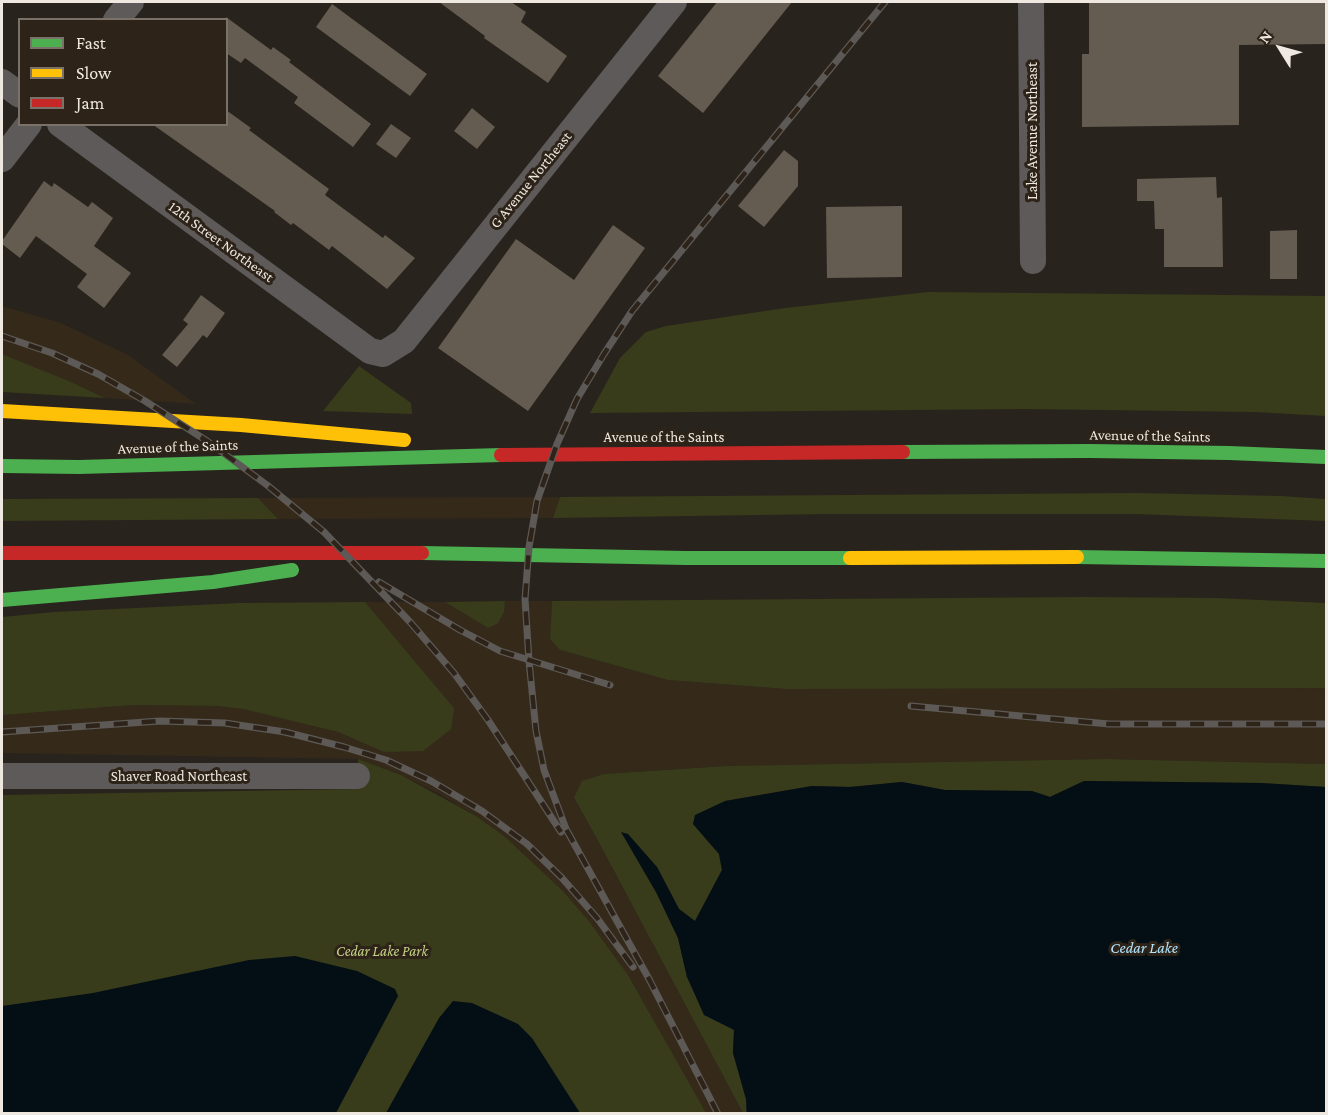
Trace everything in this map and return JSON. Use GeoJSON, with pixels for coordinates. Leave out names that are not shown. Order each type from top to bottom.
{"type":"FeatureCollection","features":[{"type":"Feature","properties":{"kind":"highway"},"geometry":{"type":"LineString","coordinates":[[2,411],[241,424],[537,454]]}},
{"type":"Feature","properties":{"kind":"highway","name":"Avenue of the Saints"},"geometry":{"type":"LineString","coordinates":[[2,466],[79,467],[537,454],[685,453],[1090,451],[1229,453],[1326,458]]}},
{"type":"Feature","properties":{"kind":"highway"},"geometry":{"type":"LineString","coordinates":[[2,553],[399,553],[686,558],[1102,557],[1326,561]]}},
{"type":"Feature","properties":{"kind":"highway"},"geometry":{"type":"LineString","coordinates":[[2,600],[213,582],[399,553]]}},
{"type":"Feature","properties":{"kind":"street"},"geometry":{"type":"LineString","coordinates":[[118,18],[131,2]]}},
{"type":"Feature","properties":{"kind":"street","name":"G Avenue Northeast"},"geometry":{"type":"LineString","coordinates":[[383,354],[404,341],[674,2]]}},
{"type":"Feature","properties":{"kind":"street","name":"Lake Avenue Northeast"},"geometry":{"type":"LineString","coordinates":[[1031,2],[1033,261]]}},
{"type":"Feature","properties":{"kind":"street"},"geometry":{"type":"LineString","coordinates":[[2,82],[18,94]]}},
{"type":"Feature","properties":{"kind":"street"},"geometry":{"type":"LineString","coordinates":[[2,159],[27,126]]}},
{"type":"Feature","properties":{"kind":"street","name":"12th Street Northeast"},"geometry":{"type":"LineString","coordinates":[[63,126],[370,351],[383,354]]}},
{"type":"Feature","properties":{"kind":"street","name":"Shaver Road Northeast"},"geometry":{"type":"LineString","coordinates":[[2,776],[357,776]]}},
{"type":"Feature","properties":{"kind":"shaded area"},"geometry":{"type":"Polygon","coordinates":[[[2,306],[61,323],[128,355],[196,404],[105,398],[2,354],[2,306]]]}},
{"type":"Feature","properties":{"kind":"shaded area"},"geometry":{"type":"Polygon","coordinates":[[[560,497],[553,518],[278,519],[258,498],[560,497]]]}},
{"type":"Feature","properties":{"kind":"shaded area"},"geometry":{"type":"Polygon","coordinates":[[[505,601],[552,601],[550,639],[560,650],[668,680],[786,689],[1326,688],[1326,764],[1106,759],[725,766],[604,774],[574,799],[743,1113],[706,1114],[628,975],[588,920],[563,891],[504,836],[439,794],[401,775],[358,759],[2,753],[2,715],[134,705],[217,706],[243,709],[338,732],[384,752],[454,708],[365,602],[445,602],[488,628],[504,612],[505,601]]]}},
{"type":"Feature","properties":{"kind":"green space"},"geometry":{"type":"Polygon","coordinates":[[[928,292],[1326,296],[1326,416],[1255,412],[1024,409],[590,413],[620,358],[646,332],[666,326],[785,308],[928,292]]]}},
{"type":"Feature","properties":{"kind":"green space"},"geometry":{"type":"Polygon","coordinates":[[[2,354],[69,381],[105,398],[2,392],[2,354]]]}},
{"type":"Feature","properties":{"kind":"green space"},"geometry":{"type":"Polygon","coordinates":[[[359,366],[411,403],[412,414],[323,411],[359,366]]]}},
{"type":"Feature","properties":{"kind":"green space"},"geometry":{"type":"Polygon","coordinates":[[[1137,493],[1326,499],[1326,521],[1136,514],[827,514],[553,518],[560,497],[1137,493]]]}},
{"type":"Feature","properties":{"kind":"green space"},"geometry":{"type":"Polygon","coordinates":[[[258,498],[278,519],[2,521],[2,499],[258,498]]]}},
{"type":"Feature","properties":{"kind":"green space"},"geometry":{"type":"Polygon","coordinates":[[[1216,598],[1326,603],[1326,688],[786,689],[668,680],[560,650],[550,639],[552,601],[1216,598]]]}},
{"type":"Feature","properties":{"kind":"green space"},"geometry":{"type":"Polygon","coordinates":[[[505,601],[504,612],[498,623],[488,628],[445,602],[505,601]]]}},
{"type":"Feature","properties":{"kind":"green space"},"geometry":{"type":"Polygon","coordinates":[[[365,602],[454,708],[451,729],[423,751],[384,752],[338,732],[243,709],[217,706],[134,705],[2,715],[2,617],[54,612],[239,603],[365,602]]]}},
{"type":"Feature","properties":{"kind":"green space","name":"Cedar Lake Park"},"geometry":{"type":"Polygon","coordinates":[[[358,759],[401,775],[476,816],[504,836],[563,891],[588,920],[628,975],[706,1113],[2,1113],[2,795],[357,789],[358,759]]]}},
{"type":"Feature","properties":{"kind":"green space"},"geometry":{"type":"Polygon","coordinates":[[[1106,759],[1326,764],[1326,787],[1261,783],[1084,781],[1050,797],[1032,791],[945,790],[902,782],[850,787],[812,786],[725,801],[693,824],[719,854],[722,870],[695,921],[679,909],[657,867],[657,894],[678,938],[687,977],[734,1030],[733,1053],[746,1099],[746,1114],[743,1113],[574,798],[582,781],[604,774],[725,766],[1106,759]]]}},
{"type":"Feature","properties":{"kind":"water","name":"Cedar Lake"},"geometry":{"type":"Polygon","coordinates":[[[1084,781],[1261,783],[1326,787],[1326,1113],[747,1113],[746,1099],[733,1053],[734,1030],[704,1015],[687,977],[678,938],[657,894],[621,832],[628,834],[657,867],[679,909],[695,921],[722,870],[719,854],[693,824],[695,815],[725,801],[812,786],[850,787],[902,782],[945,790],[1032,791],[1050,797],[1084,781]]]}},
{"type":"Feature","properties":{"kind":"water"},"geometry":{"type":"Polygon","coordinates":[[[295,956],[357,971],[395,989],[398,996],[336,1113],[2,1113],[2,1006],[93,993],[249,960],[295,956]]]}},
{"type":"Feature","properties":{"kind":"water"},"geometry":{"type":"Polygon","coordinates":[[[453,1001],[472,1003],[518,1024],[532,1038],[580,1113],[386,1113],[439,1018],[453,1001]]]}},
{"type":"Feature","properties":{"kind":"building"},"geometry":{"type":"Polygon","coordinates":[[[439,2],[511,2],[526,12],[521,22],[567,56],[548,83],[484,38],[485,36],[439,2]]]}},
{"type":"Feature","properties":{"kind":"building"},"geometry":{"type":"Polygon","coordinates":[[[717,2],[792,2],[703,113],[658,76],[717,2]]]}},
{"type":"Feature","properties":{"kind":"building"},"geometry":{"type":"Polygon","coordinates":[[[1089,2],[1326,2],[1326,44],[1239,45],[1239,125],[1082,127],[1082,54],[1089,54],[1089,2]]]}},
{"type":"Feature","properties":{"kind":"building"},"geometry":{"type":"Polygon","coordinates":[[[332,4],[427,74],[410,96],[316,27],[332,4]]]}},
{"type":"Feature","properties":{"kind":"building"},"geometry":{"type":"Polygon","coordinates":[[[228,18],[271,50],[273,47],[291,60],[289,62],[371,124],[353,147],[294,103],[298,97],[245,58],[241,63],[228,54],[228,18]]]}},
{"type":"Feature","properties":{"kind":"building"},"geometry":{"type":"Polygon","coordinates":[[[472,108],[495,127],[477,149],[454,131],[472,108]]]}},
{"type":"Feature","properties":{"kind":"building"},"geometry":{"type":"Polygon","coordinates":[[[228,111],[251,128],[249,130],[329,189],[325,195],[383,238],[385,235],[415,258],[387,289],[332,246],[329,250],[293,223],[291,225],[275,211],[155,126],[228,126],[228,111]]]}},
{"type":"Feature","properties":{"kind":"building"},"geometry":{"type":"Polygon","coordinates":[[[391,124],[411,138],[396,158],[376,144],[391,124]]]}},
{"type":"Feature","properties":{"kind":"building"},"geometry":{"type":"Polygon","coordinates":[[[784,150],[798,161],[798,186],[764,227],[738,206],[784,150]]]}},
{"type":"Feature","properties":{"kind":"building"},"geometry":{"type":"Polygon","coordinates":[[[1216,177],[1217,198],[1222,197],[1223,267],[1164,267],[1164,229],[1155,229],[1154,201],[1137,201],[1137,179],[1216,177]]]}},
{"type":"Feature","properties":{"kind":"building"},"geometry":{"type":"Polygon","coordinates":[[[44,181],[52,187],[54,183],[88,207],[92,202],[113,218],[94,246],[131,273],[104,308],[77,287],[87,274],[36,236],[20,258],[2,244],[44,181]]]}},
{"type":"Feature","properties":{"kind":"building"},"geometry":{"type":"Polygon","coordinates":[[[902,206],[902,277],[827,278],[826,207],[902,206]]]}},
{"type":"Feature","properties":{"kind":"building"},"geometry":{"type":"Polygon","coordinates":[[[613,225],[645,248],[528,411],[438,348],[516,239],[574,280],[613,225]]]}},
{"type":"Feature","properties":{"kind":"building"},"geometry":{"type":"Polygon","coordinates":[[[1297,230],[1297,279],[1270,279],[1270,231],[1297,230]]]}},
{"type":"Feature","properties":{"kind":"building"},"geometry":{"type":"Polygon","coordinates":[[[201,295],[225,313],[207,338],[203,335],[177,367],[162,355],[188,324],[183,320],[201,295]]]}},
{"type":"Feature","properties":{"kind":"railway"},"geometry":{"type":"LineString","coordinates":[[718,1114],[649,979],[566,829],[544,770],[536,731],[529,661],[525,599],[529,547],[537,501],[557,444],[577,399],[632,311],[885,2]]}},
{"type":"Feature","properties":{"kind":"railway"},"geometry":{"type":"LineString","coordinates":[[2,336],[52,353],[98,374],[145,401],[207,441],[267,485],[324,532],[410,622],[454,673],[488,720],[561,832]]}},
{"type":"Feature","properties":{"kind":"railway"},"geometry":{"type":"LineString","coordinates":[[379,582],[500,651],[610,685]]}},
{"type":"Feature","properties":{"kind":"railway"},"geometry":{"type":"LineString","coordinates":[[911,706],[1109,724],[1326,724]]}},
{"type":"Feature","properties":{"kind":"railway"},"geometry":{"type":"LineString","coordinates":[[2,732],[160,721],[225,723],[285,732],[386,760],[431,781],[482,811],[527,844],[562,878],[597,918],[633,967]]}},
{"type":"Feature","properties":{"kind":"traffic: fast"},"geometry":{"type":"LineString","coordinates":[[903,452],[1090,451],[1326,457]]}},
{"type":"Feature","properties":{"kind":"traffic: fast"},"geometry":{"type":"LineString","coordinates":[[2,466],[79,467],[501,455]]}},
{"type":"Feature","properties":{"kind":"traffic: fast"},"geometry":{"type":"LineString","coordinates":[[422,553],[686,558],[850,558]]}},
{"type":"Feature","properties":{"kind":"traffic: fast"},"geometry":{"type":"LineString","coordinates":[[1077,557],[1326,561]]}},
{"type":"Feature","properties":{"kind":"traffic: fast"},"geometry":{"type":"LineString","coordinates":[[2,600],[213,582],[292,570]]}},
{"type":"Feature","properties":{"kind":"traffic: slow"},"geometry":{"type":"LineString","coordinates":[[2,411],[241,425],[404,440]]}},
{"type":"Feature","properties":{"kind":"traffic: slow"},"geometry":{"type":"LineString","coordinates":[[850,558],[1077,557]]}},
{"type":"Feature","properties":{"kind":"traffic: jam"},"geometry":{"type":"LineString","coordinates":[[501,455],[903,452]]}},
{"type":"Feature","properties":{"kind":"traffic: jam"},"geometry":{"type":"LineString","coordinates":[[2,553],[422,553]]}}]}
